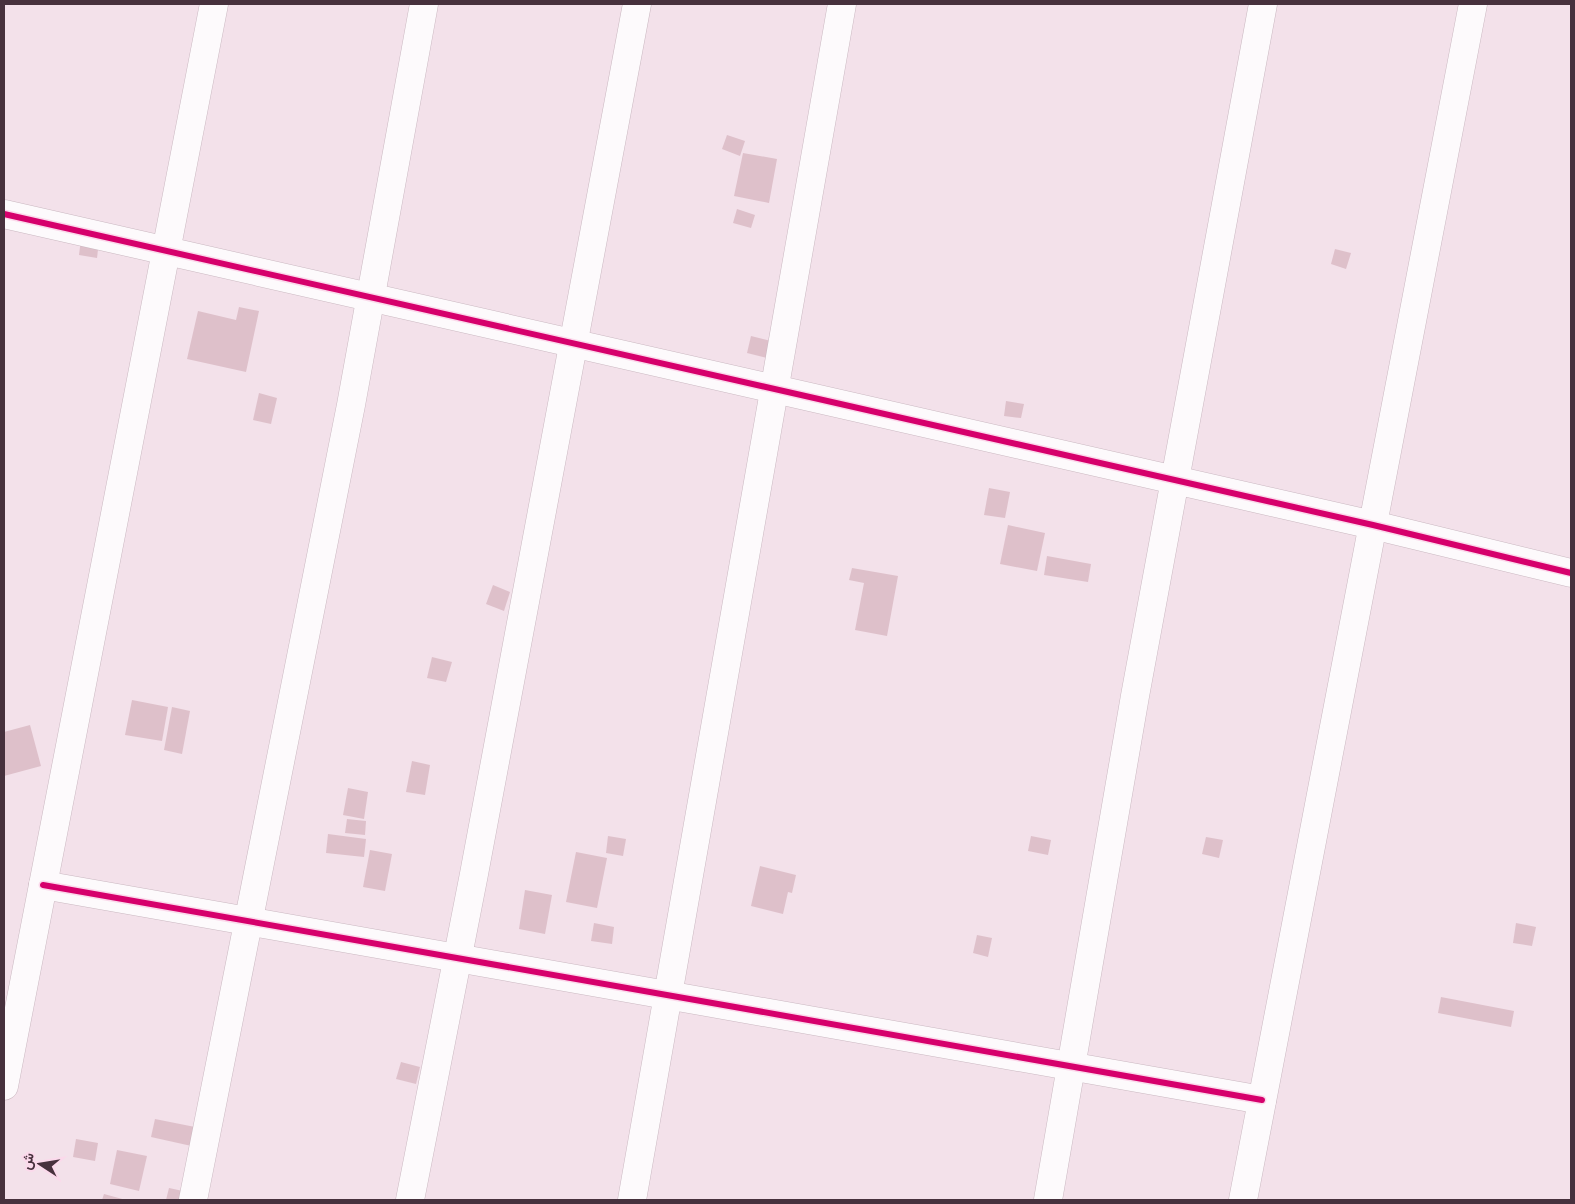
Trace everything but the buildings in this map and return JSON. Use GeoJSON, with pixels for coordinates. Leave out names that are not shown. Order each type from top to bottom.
{"type":"FeatureCollection","features":[{"type":"Feature","properties":{"kind":"street"},"geometry":{"type":"LineString","coordinates":[[4,1086],[214,4]]}},
{"type":"Feature","properties":{"kind":"street"},"geometry":{"type":"LineString","coordinates":[[193,1200],[351,405],[424,4]]}},
{"type":"Feature","properties":{"kind":"street"},"geometry":{"type":"LineString","coordinates":[[410,1200],[637,4]]}},
{"type":"Feature","properties":{"kind":"street"},"geometry":{"type":"LineString","coordinates":[[632,1200],[842,4]]}},
{"type":"Feature","properties":{"kind":"street"},"geometry":{"type":"LineString","coordinates":[[1048,1200],[1133,706],[1263,4]]}},
{"type":"Feature","properties":{"kind":"street"},"geometry":{"type":"LineString","coordinates":[[1243,1200],[1473,4]]}},
{"type":"Feature","properties":{"kind":"street"},"geometry":{"type":"LineString","coordinates":[[4,214],[1373,525],[1571,573]]}},
{"type":"Feature","properties":{"kind":"street"},"geometry":{"type":"LineString","coordinates":[[43,884],[1262,1100]]}},
{"type":"Feature","properties":{"kind":"cycle path"},"geometry":{"type":"LineString","coordinates":[[4,214],[1373,525],[1571,573]]}},
{"type":"Feature","properties":{"kind":"cycle path"},"geometry":{"type":"LineString","coordinates":[[43,885],[1262,1100]]}}]}
